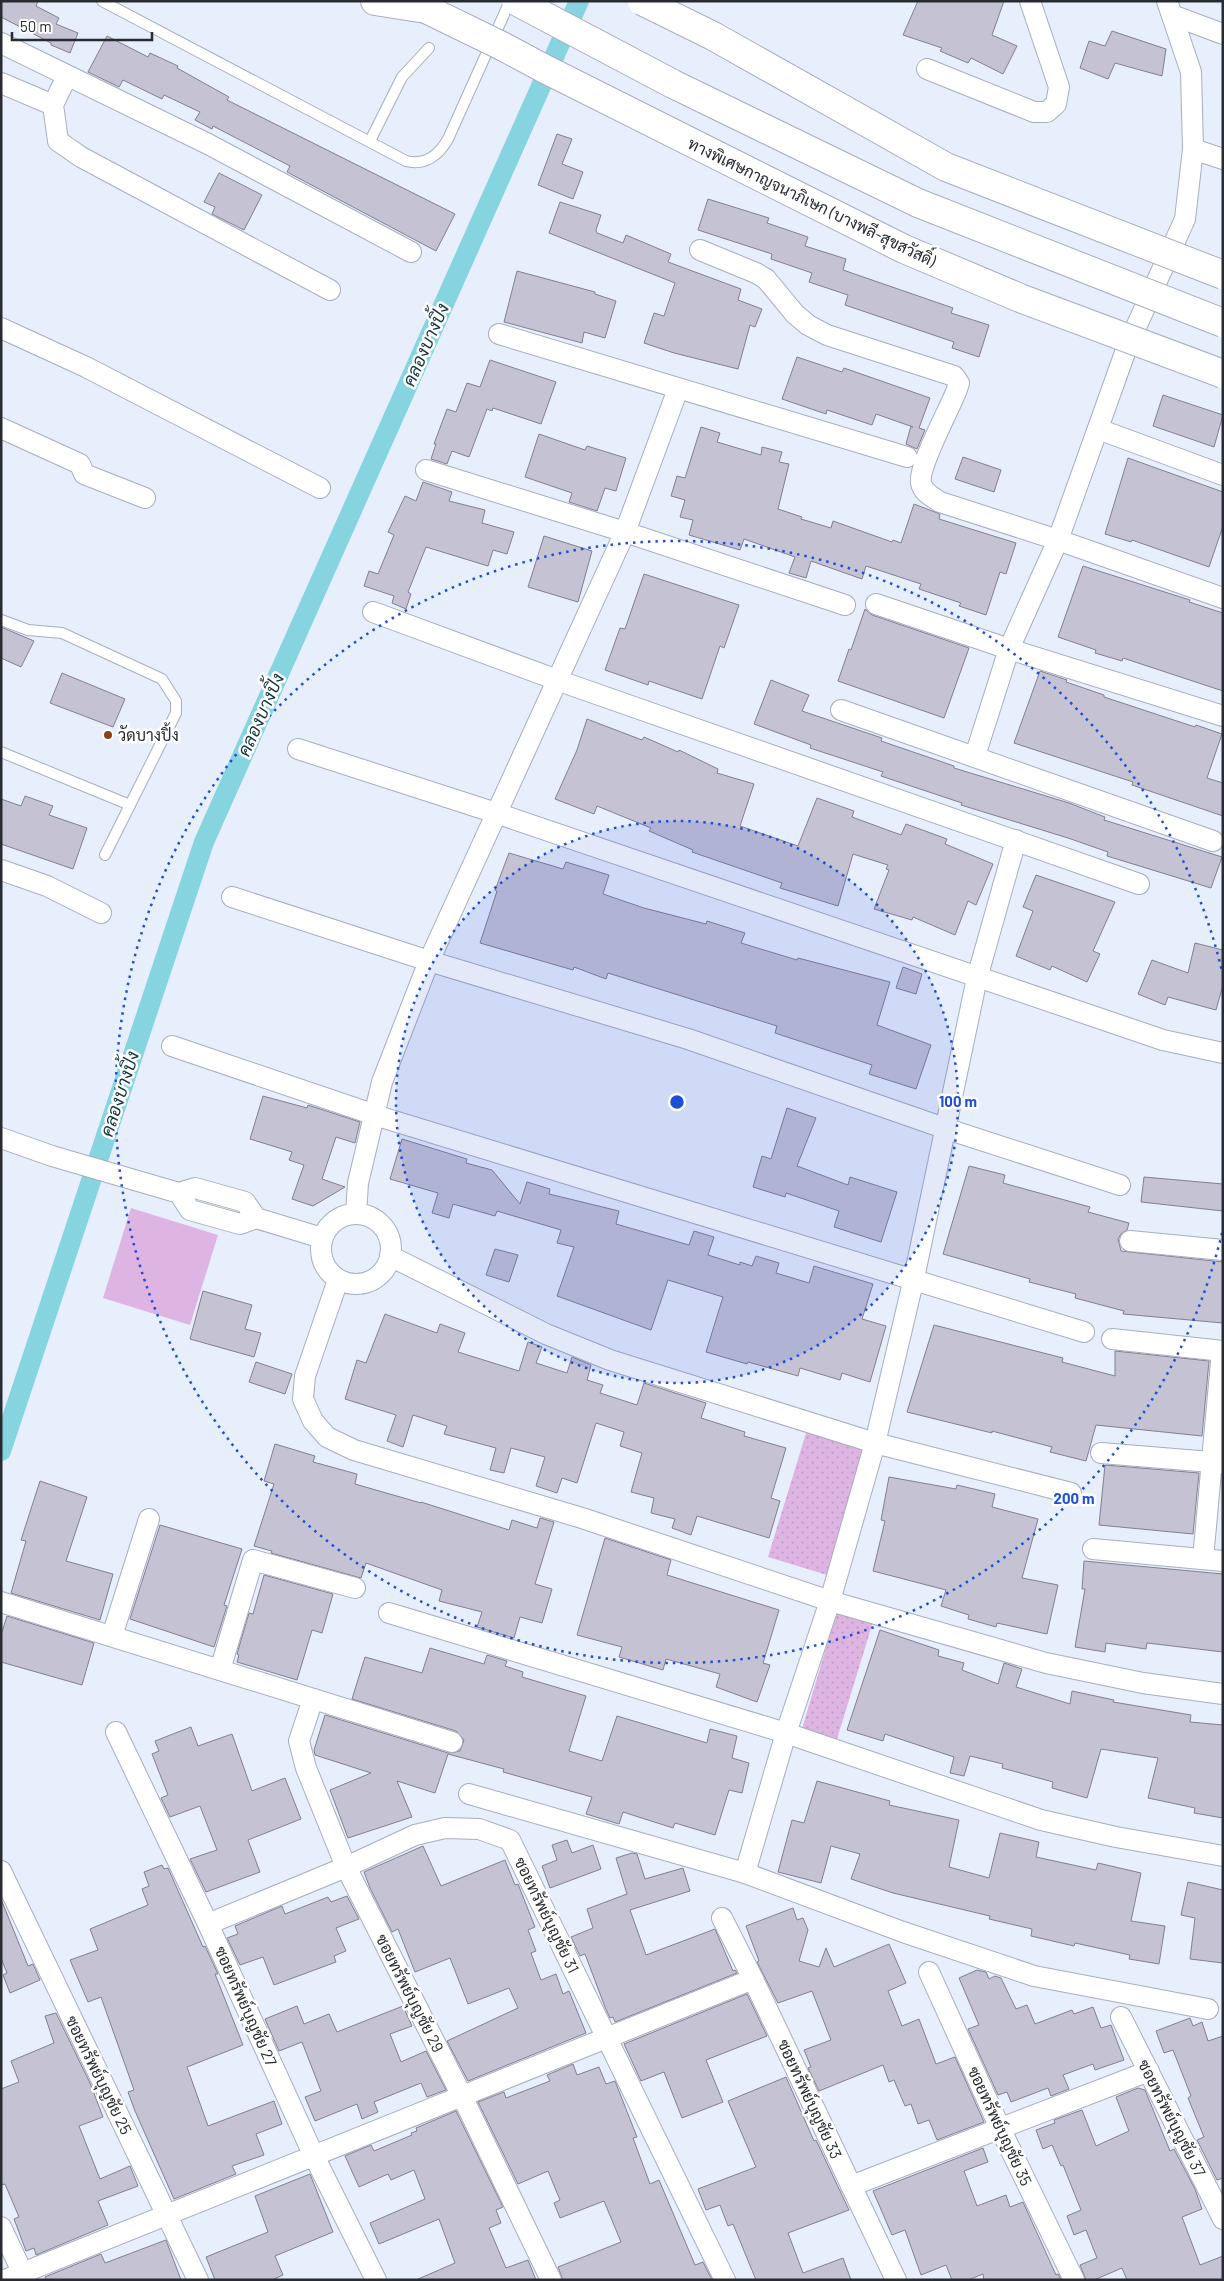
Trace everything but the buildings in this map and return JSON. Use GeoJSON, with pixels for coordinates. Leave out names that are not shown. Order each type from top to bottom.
{"type":"FeatureCollection","features":[{"type":"Feature","properties":{"kind":"highway","name":"ทางพิเศษกาญจนาภิเษก (บางพลี-สุขสวัสดิ์)"},"geometry":{"type":"LineString","coordinates":[[376,1],[419,5],[655,126],[904,248],[1020,298],[1223,374]]}},
{"type":"Feature","properties":{"kind":"highway"},"geometry":{"type":"LineString","coordinates":[[516,1],[673,84],[918,202],[1223,323]]}},
{"type":"Feature","properties":{"kind":"highway"},"geometry":{"type":"LineString","coordinates":[[642,1],[713,36],[946,167],[1223,275]]}},
{"type":"Feature","properties":{"kind":"street"},"geometry":{"type":"LineString","coordinates":[[927,69],[1034,112],[1046,112],[1056,104],[1059,87],[1030,1]]}},
{"type":"Feature","properties":{"kind":"street"},"geometry":{"type":"LineString","coordinates":[[1169,8],[1223,34]]}},
{"type":"Feature","properties":{"kind":"street"},"geometry":{"type":"LineString","coordinates":[[975,756],[1009,649],[1058,540],[1127,347],[1185,219],[1193,149],[1191,72],[1169,8]]}},
{"type":"Feature","properties":{"kind":"street"},"geometry":{"type":"LineString","coordinates":[[1,43],[67,76],[109,94],[208,144],[411,252]]}},
{"type":"Feature","properties":{"kind":"street"},"geometry":{"type":"LineString","coordinates":[[67,76],[53,105],[58,141],[81,157],[330,290]]}},
{"type":"Feature","properties":{"kind":"street"},"geometry":{"type":"LineString","coordinates":[[1,82],[53,105]]}},
{"type":"Feature","properties":{"kind":"street"},"geometry":{"type":"LineString","coordinates":[[1193,149],[1223,159]]}},
{"type":"Feature","properties":{"kind":"street"},"geometry":{"type":"LineString","coordinates":[[700,250],[766,279],[795,314],[808,325],[827,335],[954,376],[959,383],[924,464],[921,483],[925,492],[940,502],[1058,540],[1223,598]]}},
{"type":"Feature","properties":{"kind":"street"},"geometry":{"type":"LineString","coordinates":[[1,328],[86,368],[320,488]]}},
{"type":"Feature","properties":{"kind":"street"},"geometry":{"type":"LineString","coordinates":[[499,334],[906,457]]}},
{"type":"Feature","properties":{"kind":"street"},"geometry":{"type":"LineString","coordinates":[[356,1214],[358,1183],[382,1082],[429,961],[625,532],[678,389]]}},
{"type":"Feature","properties":{"kind":"street"},"geometry":{"type":"LineString","coordinates":[[1,428],[80,464],[84,474],[145,498]]}},
{"type":"Feature","properties":{"kind":"street"},"geometry":{"type":"LineString","coordinates":[[1098,429],[1223,475]]}},
{"type":"Feature","properties":{"kind":"street"},"geometry":{"type":"LineString","coordinates":[[426,470],[625,532],[845,605]]}},
{"type":"Feature","properties":{"kind":"street"},"geometry":{"type":"LineString","coordinates":[[876,604],[1009,649],[1223,716]]}},
{"type":"Feature","properties":{"kind":"street"},"geometry":{"type":"LineString","coordinates":[[373,612],[558,680],[1139,884]]}},
{"type":"Feature","properties":{"kind":"street"},"geometry":{"type":"LineString","coordinates":[[841,710],[1213,841]]}},
{"type":"Feature","properties":{"kind":"street"},"geometry":{"type":"LineString","coordinates":[[298,749],[496,813],[1164,1040],[1223,1052]]}},
{"type":"Feature","properties":{"kind":"street"},"geometry":{"type":"LineString","coordinates":[[745,1872],[786,1732],[830,1601],[875,1443],[914,1278],[977,978],[1016,840]]}},
{"type":"Feature","properties":{"kind":"street"},"geometry":{"type":"LineString","coordinates":[[1,870],[47,886],[101,913]]}},
{"type":"Feature","properties":{"kind":"street"},"geometry":{"type":"LineString","coordinates":[[232,897],[429,961],[688,1039],[944,1128],[1120,1185]]}},
{"type":"Feature","properties":{"kind":"street"},"geometry":{"type":"LineString","coordinates":[[172,1046],[374,1115],[914,1278],[1084,1332]]}},
{"type":"Feature","properties":{"kind":"street"},"geometry":{"type":"LineString","coordinates":[[1,1138],[52,1156],[178,1193],[195,1188],[245,1202],[256,1218],[322,1238]]}},
{"type":"Feature","properties":{"kind":"street"},"geometry":{"type":"LineString","coordinates":[[356,1214],[375,1220],[383,1227],[388,1236],[390,1256],[386,1267],[370,1281],[360,1284],[349,1284],[338,1280],[322,1262],[320,1250],[322,1238],[327,1228],[335,1220],[356,1214]]}},
{"type":"Feature","properties":{"kind":"street"},"geometry":{"type":"LineString","coordinates":[[1130,1241],[1223,1250]]}},
{"type":"Feature","properties":{"kind":"street"},"geometry":{"type":"LineString","coordinates":[[390,1256],[546,1334],[610,1360],[875,1443],[1071,1493]]}},
{"type":"Feature","properties":{"kind":"street"},"geometry":{"type":"LineString","coordinates":[[338,1280],[305,1376],[303,1399],[314,1421],[328,1437],[354,1450],[582,1518],[830,1601],[1046,1663],[1143,1683],[1223,1694]]}},
{"type":"Feature","properties":{"kind":"street"},"geometry":{"type":"LineString","coordinates":[[1093,1549],[1213,1560],[1222,1351],[1112,1339]]}},
{"type":"Feature","properties":{"kind":"street"},"geometry":{"type":"LineString","coordinates":[[1101,1453],[1218,1462]]}},
{"type":"Feature","properties":{"kind":"street"},"geometry":{"type":"LineString","coordinates":[[112,1636],[149,1519]]}},
{"type":"Feature","properties":{"kind":"street"},"geometry":{"type":"LineString","coordinates":[[220,1670],[253,1560],[355,1588]]}},
{"type":"Feature","properties":{"kind":"street"},"geometry":{"type":"LineString","coordinates":[[1,1602],[452,1742]]}},
{"type":"Feature","properties":{"kind":"street"},"geometry":{"type":"LineString","coordinates":[[389,1613],[786,1732],[1041,1820],[1116,1837],[1223,1856]]}},
{"type":"Feature","properties":{"kind":"street","name":"ซอยทรัพย์บุญชัย 29"},"geometry":{"type":"LineString","coordinates":[[313,1699],[299,1741],[306,1768],[346,1867],[462,2096],[552,2280]]}},
{"type":"Feature","properties":{"kind":"street","name":"ซอยทรัพย์บุญชัย 27"},"geometry":{"type":"LineString","coordinates":[[116,1732],[208,1924],[313,2154],[376,2280]]}},
{"type":"Feature","properties":{"kind":"street"},"geometry":{"type":"LineString","coordinates":[[469,1794],[745,1872],[903,1932],[1034,1976],[1208,2009]]}},
{"type":"Feature","properties":{"kind":"street","name":"ซอยทรัพย์บุญชัย 31"},"geometry":{"type":"LineString","coordinates":[[208,1924],[346,1867],[416,1835],[445,1828],[478,1829],[510,1840],[725,2280]]}},
{"type":"Feature","properties":{"kind":"street","name":"ซอยทรัพย์บุญชัย 25"},"geometry":{"type":"LineString","coordinates":[[1,1871],[198,2280]]}},
{"type":"Feature","properties":{"kind":"street","name":"ซอยทรัพย์บุญชัย 33"},"geometry":{"type":"LineString","coordinates":[[722,1918],[896,2280]]}},
{"type":"Feature","properties":{"kind":"street","name":"ซอยทรัพย์บุญชัย 35"},"geometry":{"type":"LineString","coordinates":[[929,1972],[1000,2128],[1074,2280]]}},
{"type":"Feature","properties":{"kind":"street"},"geometry":{"type":"LineString","coordinates":[[1,2227],[18,2277],[313,2154],[753,1980]]}},
{"type":"Feature","properties":{"kind":"street","name":"ซอยทรัพย์บุญชัย 37"},"geometry":{"type":"LineString","coordinates":[[1121,2017],[1223,2220]]}},
{"type":"Feature","properties":{"kind":"street"},"geometry":{"type":"LineString","coordinates":[[851,2186],[1149,2071]]}},
{"type":"Feature","properties":{"kind":"lane"},"geometry":{"type":"LineString","coordinates":[[102,1],[406,161],[416,164],[436,154],[448,139],[510,1]]}},
{"type":"Feature","properties":{"kind":"lane"},"geometry":{"type":"LineString","coordinates":[[370,141],[402,77],[429,48]]}},
{"type":"Feature","properties":{"kind":"lane"},"geometry":{"type":"LineString","coordinates":[[1,620],[28,630],[62,633],[162,679],[176,701],[176,712],[105,855]]}},
{"type":"Feature","properties":{"kind":"lane"},"geometry":{"type":"LineString","coordinates":[[1,752],[130,805]]}},
{"type":"Feature","properties":{"kind":"shaded area"},"geometry":{"type":"Polygon","coordinates":[[[131,1208],[218,1235],[190,1325],[103,1298],[131,1208]]]}},
{"type":"Feature","properties":{"kind":"shaded area"},"geometry":{"type":"Polygon","coordinates":[[[807,1430],[869,1449],[830,1576],[768,1557],[807,1430]]]}},
{"type":"Feature","properties":{"kind":"shaded area"},"geometry":{"type":"Polygon","coordinates":[[[837,1611],[873,1622],[837,1739],[802,1729],[837,1611]]]}},
{"type":"Feature","properties":{"kind":"waterway","name":"คลองบางปิ้ง"},"geometry":{"type":"LineString","coordinates":[[1,1451],[204,842],[579,1]]}},
{"type":"Feature","properties":{"kind":"place","name":"วัดบางปิ้ง"},"geometry":{"type":"Point","coordinates":[108,735]}}]}
